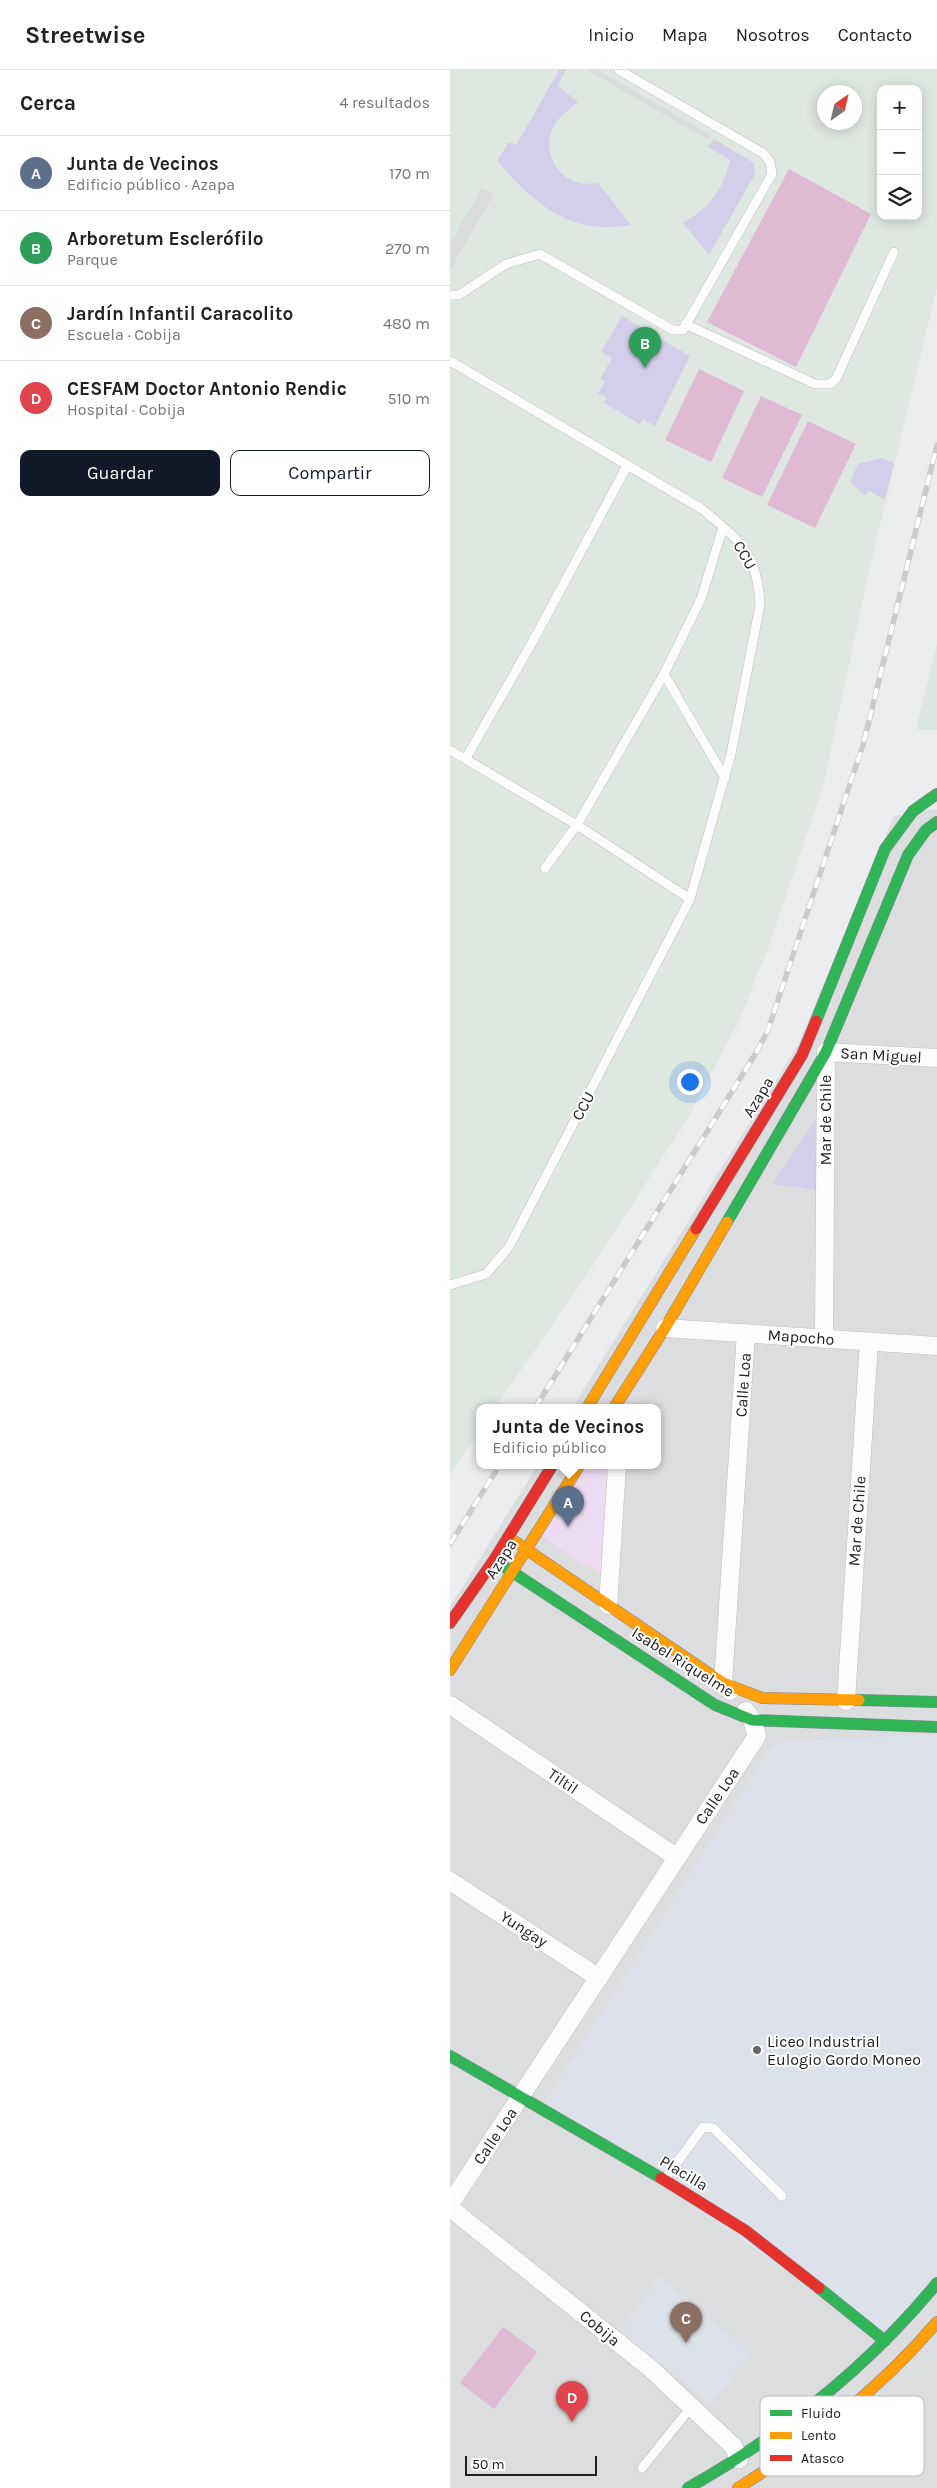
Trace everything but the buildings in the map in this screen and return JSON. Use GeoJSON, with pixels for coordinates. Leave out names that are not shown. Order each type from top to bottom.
{"type":"FeatureCollection","features":[{"type":"Feature","properties":{"kind":"street","name":"Azapa"},"geometry":{"type":"LineString","coordinates":[[589,1404],[802,1055],[885,849],[913,811],[936,794]]}},
{"type":"Feature","properties":{"kind":"street"},"geometry":{"type":"LineString","coordinates":[[618,1404],[801,1098],[826,1052],[908,855],[926,830],[937,822]]}},
{"type":"Feature","properties":{"kind":"street","name":"San Miguel"},"geometry":{"type":"LineString","coordinates":[[826,1052],[937,1058]]}},
{"type":"Feature","properties":{"kind":"street","name":"Mar de Chile"},"geometry":{"type":"LineString","coordinates":[[824,1339],[826,1052]]}},
{"type":"Feature","properties":{"kind":"street","name":"Mapocho"},"geometry":{"type":"LineString","coordinates":[[665,1328],[937,1346]]}},
{"type":"Feature","properties":{"kind":"street","name":"Calle Loa"},"geometry":{"type":"LineString","coordinates":[[723,1683],[746,1333]]}},
{"type":"Feature","properties":{"kind":"street","name":"Mar de Chile"},"geometry":{"type":"LineString","coordinates":[[846,1701],[869,1342]]}},
{"type":"Feature","properties":{"kind":"street","name":"Azapa"},"geometry":{"type":"LineString","coordinates":[[450,1623],[494,1560],[550,1469]]}},
{"type":"Feature","properties":{"kind":"street","name":"Azapa"},"geometry":{"type":"LineString","coordinates":[[450,1670],[576,1469]]}},
{"type":"Feature","properties":{"kind":"street"},"geometry":{"type":"LineString","coordinates":[[608,1605],[617,1469]]}},
{"type":"Feature","properties":{"kind":"street","name":"Isabel Riquelme"},"geometry":{"type":"LineString","coordinates":[[508,1537],[723,1683],[762,1698],[937,1702]]}},
{"type":"Feature","properties":{"kind":"street","name":"Isabel Riquelme"},"geometry":{"type":"LineString","coordinates":[[494,1560],[715,1705],[752,1720],[937,1727]]}},
{"type":"Feature","properties":{"kind":"street"},"geometry":{"type":"LineString","coordinates":[[723,1683],[752,1720]]}},
{"type":"Feature","properties":{"kind":"street","name":"Tiltil"},"geometry":{"type":"LineString","coordinates":[[450,1705],[676,1857]]}},
{"type":"Feature","properties":{"kind":"street","name":"Calle Loa"},"geometry":{"type":"LineString","coordinates":[[450,2204],[757,1736],[752,1720]]}},
{"type":"Feature","properties":{"kind":"street","name":"Yungay"},"geometry":{"type":"LineString","coordinates":[[450,1881],[599,1978]]}},
{"type":"Feature","properties":{"kind":"street","name":"Placilla"},"geometry":{"type":"LineString","coordinates":[[450,2056],[664,2180],[746,2231],[885,2341]]}},
{"type":"Feature","properties":{"kind":"street","name":"Cobija"},"geometry":{"type":"LineString","coordinates":[[450,2208],[647,2372],[692,2406],[733,2446],[739,2459]]}},
{"type":"Feature","properties":{"kind":"street"},"geometry":{"type":"LineString","coordinates":[[824,2396],[885,2341],[918,2307],[937,2283]]}},
{"type":"Feature","properties":{"kind":"street"},"geometry":{"type":"LineString","coordinates":[[863,2396],[936,2327]]}},
{"type":"Feature","properties":{"kind":"street"},"geometry":{"type":"LineString","coordinates":[[688,2488],[739,2459],[760,2444]]}},
{"type":"Feature","properties":{"kind":"street"},"geometry":{"type":"LineString","coordinates":[[738,2488],[760,2474]]}},
{"type":"Feature","properties":{"kind":"lane"},"geometry":{"type":"LineString","coordinates":[[450,295],[458,295],[506,264],[540,254],[673,330],[683,330],[772,174],[770,162],[763,153],[619,70]]}},
{"type":"Feature","properties":{"kind":"lane"},"geometry":{"type":"LineString","coordinates":[[686,324],[815,384],[830,384],[836,379],[894,252]]}},
{"type":"Feature","properties":{"kind":"lane","name":"CCU"},"geometry":{"type":"LineString","coordinates":[[450,361],[702,509],[737,538],[749,556],[759,581],[760,605],[725,778],[690,900],[509,1248],[486,1274],[450,1285]]}},
{"type":"Feature","properties":{"kind":"lane"},"geometry":{"type":"LineString","coordinates":[[466,758],[533,641],[627,466]]}},
{"type":"Feature","properties":{"kind":"lane"},"geometry":{"type":"LineString","coordinates":[[545,868],[577,825],[664,674],[700,599],[723,526]]}},
{"type":"Feature","properties":{"kind":"lane"},"geometry":{"type":"LineString","coordinates":[[664,674],[725,778]]}},
{"type":"Feature","properties":{"kind":"lane"},"geometry":{"type":"LineString","coordinates":[[450,750],[577,825],[690,900]]}},
{"type":"Feature","properties":{"kind":"lane"},"geometry":{"type":"LineString","coordinates":[[664,2180],[703,2127],[708,2126],[713,2128],[782,2196]]}},
{"type":"Feature","properties":{"kind":"lane"},"geometry":{"type":"LineString","coordinates":[[642,2468],[692,2406]]}},
{"type":"Feature","properties":{"kind":"shaded area"},"geometry":{"type":"Polygon","coordinates":[[[450,70],[937,70],[937,287],[869,571],[823,787],[771,940],[739,1021],[686,1121],[593,1265],[498,1404],[476,1404],[476,1436],[450,1474],[450,70]]]}},
{"type":"Feature","properties":{"kind":"shaded area"},"geometry":{"type":"Polygon","coordinates":[[[559,70],[566,70],[558,86],[578,102],[560,118],[551,131],[550,147],[554,163],[564,176],[574,182],[584,184],[598,183],[631,225],[590,226],[572,221],[555,213],[525,191],[497,161],[508,143],[517,144],[559,70]]]}},
{"type":"Feature","properties":{"kind":"shaded area"},"geometry":{"type":"Polygon","coordinates":[[[587,70],[598,70],[711,135],[708,140],[587,70]]]}},
{"type":"Feature","properties":{"kind":"shaded area"},"geometry":{"type":"Polygon","coordinates":[[[714,139],[754,163],[755,174],[709,255],[683,223],[708,204],[724,180],[730,160],[708,147],[714,139]]]}},
{"type":"Feature","properties":{"kind":"shaded area"},"geometry":{"type":"Polygon","coordinates":[[[789,169],[871,214],[796,367],[707,322],[789,169]]]}},
{"type":"Feature","properties":{"kind":"shaded area"},"geometry":{"type":"Polygon","coordinates":[[[482,188],[494,194],[450,270],[450,243],[482,188]]]}},
{"type":"Feature","properties":{"kind":"shaded area"},"geometry":{"type":"Polygon","coordinates":[[[622,316],[690,356],[655,426],[643,419],[640,424],[604,403],[607,398],[598,393],[605,382],[600,379],[612,358],[601,352],[622,316]]]}},
{"type":"Feature","properties":{"kind":"shaded area"},"geometry":{"type":"Polygon","coordinates":[[[699,369],[744,391],[711,462],[665,440],[699,369]]]}},
{"type":"Feature","properties":{"kind":"shaded area"},"geometry":{"type":"Polygon","coordinates":[[[761,396],[802,415],[762,497],[722,478],[761,396]]]}},
{"type":"Feature","properties":{"kind":"shaded area"},"geometry":{"type":"Polygon","coordinates":[[[808,421],[856,444],[815,528],[767,505],[808,421]]]}},
{"type":"Feature","properties":{"kind":"shaded area"},"geometry":{"type":"Polygon","coordinates":[[[881,458],[894,463],[885,500],[870,491],[864,495],[850,482],[858,464],[881,458]]]}},
{"type":"Feature","properties":{"kind":"shaded area"},"geometry":{"type":"Polygon","coordinates":[[[937,644],[937,730],[916,729],[937,644]]]}},
{"type":"Feature","properties":{"kind":"shaded area"},"geometry":{"type":"Polygon","coordinates":[[[937,809],[937,2488],[450,2488],[450,1607],[535,1469],[661,1469],[661,1404],[574,1404],[798,1045],[894,816],[937,809]]]}},
{"type":"Feature","properties":{"kind":"shaded area"},"geometry":{"type":"Polygon","coordinates":[[[817,1118],[816,1190],[772,1184],[817,1118]]]}},
{"type":"Feature","properties":{"kind":"shaded area"},"geometry":{"type":"Polygon","coordinates":[[[584,1469],[611,1469],[609,1576],[573,1558],[541,1535],[584,1469]]]}},
{"type":"Feature","properties":{"kind":"shaded area","name":"Liceo Industrial Eulogio Gordo Moneo"},"geometry":{"type":"Polygon","coordinates":[[[937,1734],[937,2279],[883,2337],[543,2104],[771,1746],[783,1742],[937,1734]]]}},
{"type":"Feature","properties":{"kind":"shaded area"},"geometry":{"type":"Polygon","coordinates":[[[660,2276],[752,2354],[710,2403],[619,2331],[660,2276]]]}},
{"type":"Feature","properties":{"kind":"shaded area"},"geometry":{"type":"Polygon","coordinates":[[[503,2327],[537,2352],[494,2409],[460,2383],[503,2327]]]}},
{"type":"Feature","properties":{"kind":"railway"},"geometry":{"type":"LineString","coordinates":[[537,1404],[756,1053],[768,1030],[863,745],[937,445]]}},
{"type":"Feature","properties":{"kind":"railway"},"geometry":{"type":"LineString","coordinates":[[450,1544],[497,1469]]}},
{"type":"Feature","properties":{"kind":"traffic: fast"},"geometry":{"type":"LineString","coordinates":[[816,1021],[885,849],[913,811],[937,794]]}},
{"type":"Feature","properties":{"kind":"traffic: fast"},"geometry":{"type":"LineString","coordinates":[[727,1222],[826,1052],[908,855],[926,830],[937,822]]}},
{"type":"Feature","properties":{"kind":"traffic: fast"},"geometry":{"type":"LineString","coordinates":[[494,1560],[715,1705],[752,1720],[937,1727]]}},
{"type":"Feature","properties":{"kind":"traffic: fast"},"geometry":{"type":"LineString","coordinates":[[859,1700],[937,1702]]}},
{"type":"Feature","properties":{"kind":"traffic: fast"},"geometry":{"type":"LineString","coordinates":[[450,2056],[661,2178]]}},
{"type":"Feature","properties":{"kind":"traffic: fast"},"geometry":{"type":"LineString","coordinates":[[823,2396],[882,2343],[937,2283]]}},
{"type":"Feature","properties":{"kind":"traffic: fast"},"geometry":{"type":"LineString","coordinates":[[819,2288],[885,2341]]}},
{"type":"Feature","properties":{"kind":"traffic: fast"},"geometry":{"type":"LineString","coordinates":[[688,2488],[760,2444]]}},
{"type":"Feature","properties":{"kind":"traffic: slow"},"geometry":{"type":"LineString","coordinates":[[617,1404],[665,1328],[727,1222]]}},
{"type":"Feature","properties":{"kind":"traffic: slow"},"geometry":{"type":"LineString","coordinates":[[589,1404],[696,1229]]}},
{"type":"Feature","properties":{"kind":"traffic: slow"},"geometry":{"type":"LineString","coordinates":[[450,1670],[577,1469]]}},
{"type":"Feature","properties":{"kind":"traffic: slow"},"geometry":{"type":"LineString","coordinates":[[508,1537],[723,1683],[762,1698],[859,1700]]}},
{"type":"Feature","properties":{"kind":"traffic: slow"},"geometry":{"type":"LineString","coordinates":[[864,2396],[892,2370],[937,2322]]}},
{"type":"Feature","properties":{"kind":"traffic: slow"},"geometry":{"type":"LineString","coordinates":[[738,2488],[760,2474]]}},
{"type":"Feature","properties":{"kind":"traffic: jam"},"geometry":{"type":"LineString","coordinates":[[696,1229],[802,1055],[816,1021]]}},
{"type":"Feature","properties":{"kind":"traffic: jam"},"geometry":{"type":"LineString","coordinates":[[450,1623],[494,1560],[550,1469]]}},
{"type":"Feature","properties":{"kind":"traffic: jam"},"geometry":{"type":"LineString","coordinates":[[661,2178],[746,2231],[819,2288]]}},
{"type":"Feature","properties":{"kind":"place","name":"Arboretum Esclerófilo"},"geometry":{"type":"Point","coordinates":[645,368]}},
{"type":"Feature","properties":{"kind":"place","name":"Junta de Vecinos"},"geometry":{"type":"Point","coordinates":[568,1527]}},
{"type":"Feature","properties":{"kind":"place","name":"Liceo Industrial Eulogio Gordo Moneo"},"geometry":{"type":"Point","coordinates":[757,2050]}},
{"type":"Feature","properties":{"kind":"place","name":"Jardín Infantil Caracolito"},"geometry":{"type":"Point","coordinates":[686,2343]}},
{"type":"Feature","properties":{"kind":"place","name":"CESFAM Doctor Antonio Rendic"},"geometry":{"type":"Point","coordinates":[572,2422]}}]}
